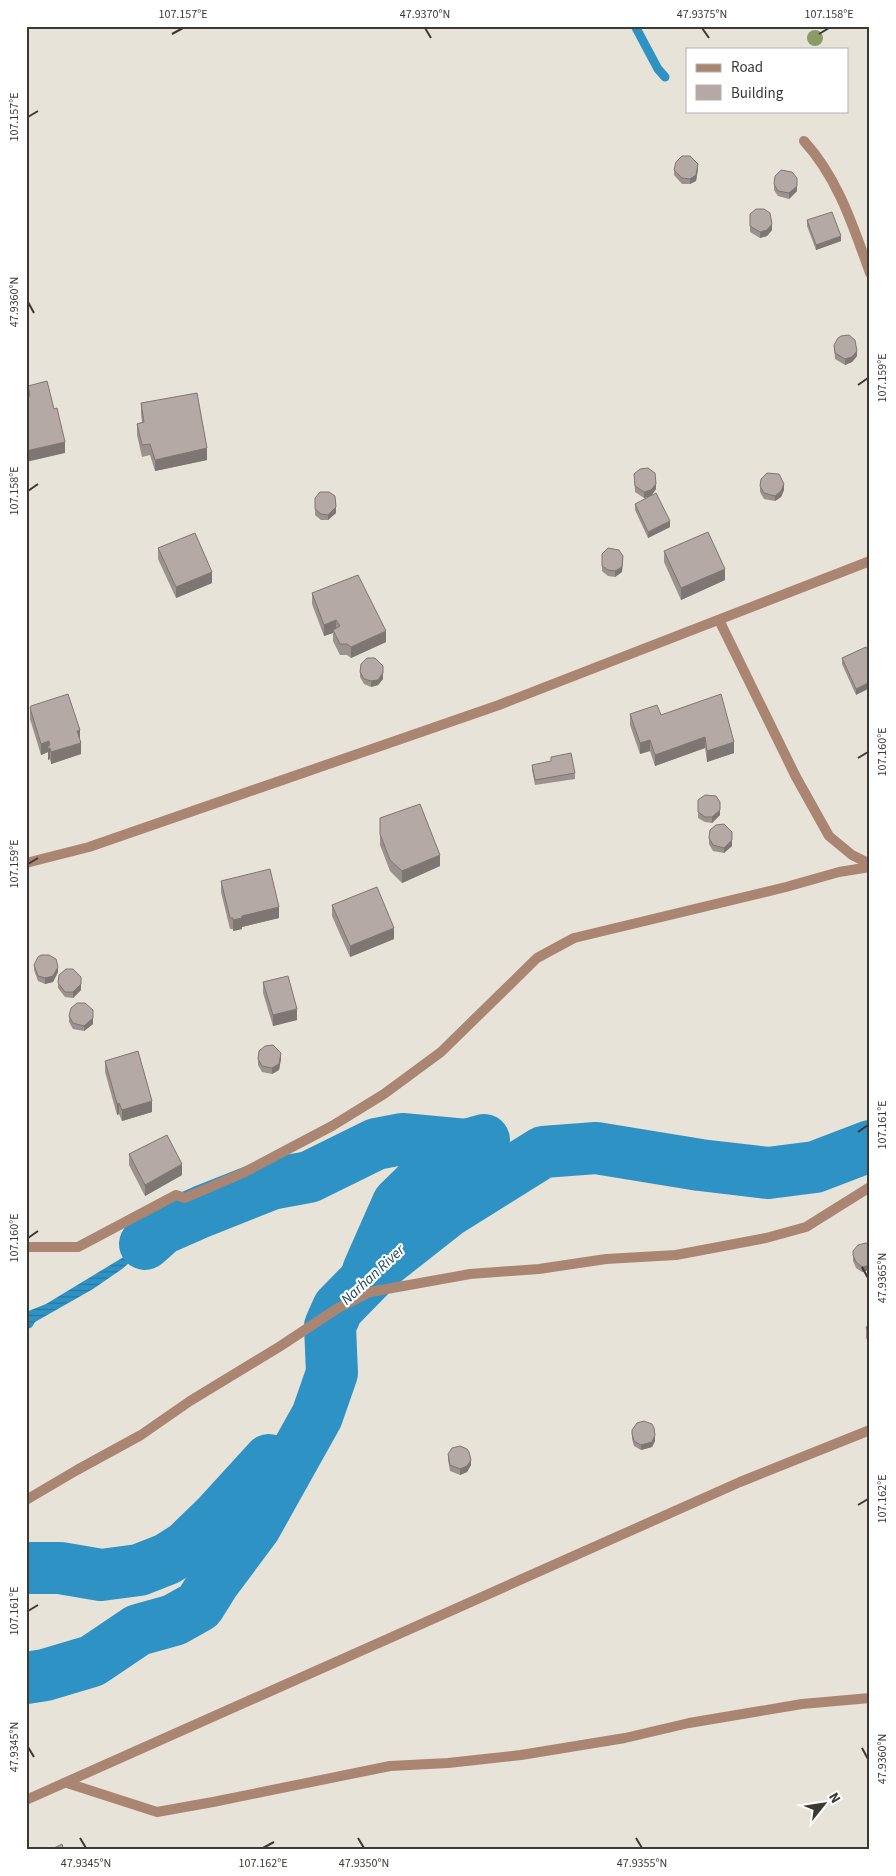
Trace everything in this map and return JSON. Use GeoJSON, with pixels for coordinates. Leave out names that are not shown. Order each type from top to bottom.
{"type":"FeatureCollection","features":[{"type":"Feature","properties":{"kind":"street"},"geometry":{"type":"LineString","coordinates":[[804,141],[820,162],[845,204],[870,273]]}},
{"type":"Feature","properties":{"kind":"street"},"geometry":{"type":"LineString","coordinates":[[26,863],[89,847],[499,705],[870,561]]}},
{"type":"Feature","properties":{"kind":"street"},"geometry":{"type":"LineString","coordinates":[[719,620],[796,777],[829,836],[852,855],[870,865]]}},
{"type":"Feature","properties":{"kind":"street"},"geometry":{"type":"LineString","coordinates":[[26,1247],[78,1247],[176,1195],[185,1198],[243,1173],[332,1126],[384,1094],[441,1052],[537,958],[574,938],[870,865]]}},
{"type":"Feature","properties":{"kind":"street"},"geometry":{"type":"LineString","coordinates":[[26,1500],[142,1435],[190,1401],[279,1347],[338,1308],[370,1292],[470,1274],[539,1268],[606,1259],[676,1255],[766,1238],[806,1227],[870,1187]]}},
{"type":"Feature","properties":{"kind":"street"},"geometry":{"type":"LineString","coordinates":[[26,1800],[740,1482],[870,1430]]}},
{"type":"Feature","properties":{"kind":"street"},"geometry":{"type":"LineString","coordinates":[[67,1783],[157,1812],[390,1766],[448,1763],[521,1755],[625,1738],[689,1723],[802,1704],[870,1698]]}},
{"type":"Feature","properties":{"kind":"water"},"geometry":{"type":"Polygon","coordinates":[[[145,1244],[145,1249],[122,1269],[93,1289],[35,1322],[32,1327],[26,1330],[26,1312],[46,1304],[145,1244]]]}},
{"type":"Feature","properties":{"kind":"building"},"geometry":{"type":"Polygon","coordinates":[[[682,156],[690,156],[698,164],[696,175],[690,179],[682,178],[674,170],[676,162],[682,156]]]}},
{"type":"Feature","properties":{"kind":"building"},"geometry":{"type":"Polygon","coordinates":[[[781,170],[792,172],[797,178],[797,186],[789,193],[778,191],[774,184],[775,176],[781,170]]]}},
{"type":"Feature","properties":{"kind":"building"},"geometry":{"type":"Polygon","coordinates":[[[756,209],[764,209],[770,213],[772,224],[767,230],[760,232],[750,226],[750,214],[756,209]]]}},
{"type":"Feature","properties":{"kind":"building"},"geometry":{"type":"Polygon","coordinates":[[[832,212],[841,236],[816,245],[807,220],[832,212]]]}},
{"type":"Feature","properties":{"kind":"building"},"geometry":{"type":"Polygon","coordinates":[[[849,335],[855,340],[857,351],[852,357],[845,359],[835,353],[834,345],[841,336],[849,335]]]}},
{"type":"Feature","properties":{"kind":"building"},"geometry":{"type":"Polygon","coordinates":[[[47,381],[54,409],[57,408],[65,442],[26,451],[26,397],[30,396],[28,386],[47,381]]]}},
{"type":"Feature","properties":{"kind":"building"},"geometry":{"type":"Polygon","coordinates":[[[197,393],[207,448],[155,460],[150,444],[142,445],[137,424],[144,422],[141,403],[197,393]]]}},
{"type":"Feature","properties":{"kind":"building"},"geometry":{"type":"Polygon","coordinates":[[[648,468],[655,473],[656,484],[651,490],[644,492],[635,486],[634,474],[640,469],[648,468]]]}},
{"type":"Feature","properties":{"kind":"building"},"geometry":{"type":"Polygon","coordinates":[[[767,473],[779,474],[784,484],[781,491],[775,496],[764,493],[760,486],[761,479],[767,473]]]}},
{"type":"Feature","properties":{"kind":"building"},"geometry":{"type":"Polygon","coordinates":[[[320,492],[329,492],[335,496],[336,507],[328,515],[321,514],[315,509],[315,498],[320,492]]]}},
{"type":"Feature","properties":{"kind":"building"},"geometry":{"type":"Polygon","coordinates":[[[656,493],[670,521],[648,532],[635,504],[656,493]]]}},
{"type":"Feature","properties":{"kind":"building"},"geometry":{"type":"Polygon","coordinates":[[[708,532],[725,569],[681,588],[664,551],[708,532]]]}},
{"type":"Feature","properties":{"kind":"building"},"geometry":{"type":"Polygon","coordinates":[[[195,533],[212,572],[176,587],[158,548],[195,533]]]}},
{"type":"Feature","properties":{"kind":"building"},"geometry":{"type":"Polygon","coordinates":[[[608,548],[619,550],[623,556],[622,567],[615,571],[608,570],[602,566],[602,554],[608,548]]]}},
{"type":"Feature","properties":{"kind":"building"},"geometry":{"type":"Polygon","coordinates":[[[358,575],[386,631],[351,647],[347,644],[340,644],[333,630],[340,626],[336,620],[324,625],[312,593],[358,575]]]}},
{"type":"Feature","properties":{"kind":"building"},"geometry":{"type":"Polygon","coordinates":[[[866,647],[870,654],[870,682],[856,689],[842,658],[866,647]]]}},
{"type":"Feature","properties":{"kind":"building"},"geometry":{"type":"Polygon","coordinates":[[[367,658],[375,658],[383,666],[383,673],[378,680],[364,679],[360,672],[361,664],[367,658]]]}},
{"type":"Feature","properties":{"kind":"building"},"geometry":{"type":"Polygon","coordinates":[[[68,694],[80,730],[77,731],[81,743],[51,752],[50,748],[48,749],[49,741],[41,744],[30,708],[31,706],[68,694]]]}},
{"type":"Feature","properties":{"kind":"building"},"geometry":{"type":"Polygon","coordinates":[[[721,694],[734,742],[707,751],[705,737],[655,755],[650,740],[640,743],[630,714],[657,705],[661,715],[721,694]]]}},
{"type":"Feature","properties":{"kind":"building"},"geometry":{"type":"Polygon","coordinates":[[[571,753],[575,773],[535,780],[532,765],[551,761],[551,757],[571,753]]]}},
{"type":"Feature","properties":{"kind":"building"},"geometry":{"type":"Polygon","coordinates":[[[705,795],[716,796],[720,802],[720,810],[712,817],[705,817],[698,812],[698,800],[705,795]]]}},
{"type":"Feature","properties":{"kind":"building"},"geometry":{"type":"Polygon","coordinates":[[[420,804],[440,855],[402,871],[390,860],[380,834],[380,818],[420,804]]]}},
{"type":"Feature","properties":{"kind":"building"},"geometry":{"type":"Polygon","coordinates":[[[724,824],[732,832],[732,840],[724,848],[713,845],[709,838],[710,830],[716,825],[724,824]]]}},
{"type":"Feature","properties":{"kind":"building"},"geometry":{"type":"Polygon","coordinates":[[[270,869],[279,907],[242,916],[242,918],[233,920],[233,918],[230,918],[221,881],[270,869]]]}},
{"type":"Feature","properties":{"kind":"building"},"geometry":{"type":"Polygon","coordinates":[[[377,887],[394,928],[350,946],[332,905],[377,887]]]}},
{"type":"Feature","properties":{"kind":"building"},"geometry":{"type":"Polygon","coordinates":[[[41,955],[49,955],[56,959],[58,967],[53,976],[45,978],[38,976],[34,965],[41,955]]]}},
{"type":"Feature","properties":{"kind":"building"},"geometry":{"type":"Polygon","coordinates":[[[66,969],[73,969],[81,977],[81,984],[73,992],[65,992],[58,983],[59,975],[66,969]]]}},
{"type":"Feature","properties":{"kind":"building"},"geometry":{"type":"Polygon","coordinates":[[[288,976],[297,1009],[273,1015],[263,982],[288,976]]]}},
{"type":"Feature","properties":{"kind":"building"},"geometry":{"type":"Polygon","coordinates":[[[77,1003],[85,1003],[93,1010],[93,1018],[84,1026],[73,1023],[69,1016],[71,1008],[77,1003]]]}},
{"type":"Feature","properties":{"kind":"building"},"geometry":{"type":"Polygon","coordinates":[[[273,1045],[281,1053],[279,1064],[272,1068],[262,1066],[258,1059],[259,1051],[265,1046],[273,1045]]]}},
{"type":"Feature","properties":{"kind":"building"},"geometry":{"type":"Polygon","coordinates":[[[138,1051],[152,1101],[122,1110],[119,1103],[117,1104],[105,1061],[138,1051]]]}},
{"type":"Feature","properties":{"kind":"building"},"geometry":{"type":"Polygon","coordinates":[[[167,1135],[182,1164],[145,1185],[129,1154],[167,1135]]]}},
{"type":"Feature","properties":{"kind":"building"},"geometry":{"type":"Polygon","coordinates":[[[866,1243],[870,1245],[870,1265],[862,1267],[856,1262],[853,1251],[858,1245],[866,1243]]]}},
{"type":"Feature","properties":{"kind":"building"},"geometry":{"type":"Polygon","coordinates":[[[870,1325],[870,1334],[866,1327],[870,1325]]]}},
{"type":"Feature","properties":{"kind":"building"},"geometry":{"type":"Polygon","coordinates":[[[644,1421],[652,1424],[655,1435],[652,1442],[641,1445],[634,1441],[632,1430],[637,1423],[644,1421]]]}},
{"type":"Feature","properties":{"kind":"building"},"geometry":{"type":"Polygon","coordinates":[[[460,1446],[467,1449],[471,1460],[467,1466],[460,1469],[450,1465],[448,1454],[452,1448],[460,1446]]]}},
{"type":"Feature","properties":{"kind":"building"},"geometry":{"type":"Polygon","coordinates":[[[62,1844],[64,1850],[50,1850],[62,1844]]]}},
{"type":"Feature","properties":{"kind":"waterway"},"geometry":{"type":"LineString","coordinates":[[635,26],[658,69],[665,77]]}},
{"type":"Feature","properties":{"kind":"waterway","name":"Narhan River"},"geometry":{"type":"LineString","coordinates":[[145,1244],[162,1229],[203,1211],[271,1184],[309,1177],[376,1144],[402,1139],[466,1145]]}},
{"type":"Feature","properties":{"kind":"waterway"},"geometry":{"type":"LineString","coordinates":[[368,1271],[398,1203],[442,1160],[466,1145],[484,1140]]}},
{"type":"Feature","properties":{"kind":"waterway","name":"Narhan River"},"geometry":{"type":"LineString","coordinates":[[26,1678],[45,1675],[92,1661],[138,1630],[174,1620],[199,1606],[214,1582],[255,1527],[317,1416],[332,1373],[330,1326],[338,1308],[381,1264],[447,1212],[543,1152],[596,1148],[700,1165],[768,1173],[815,1167],[870,1146]]}},
{"type":"Feature","properties":{"kind":"waterway"},"geometry":{"type":"LineString","coordinates":[[26,1568],[60,1568],[101,1575],[139,1570],[167,1559],[186,1547],[216,1518],[269,1460]]}}]}
